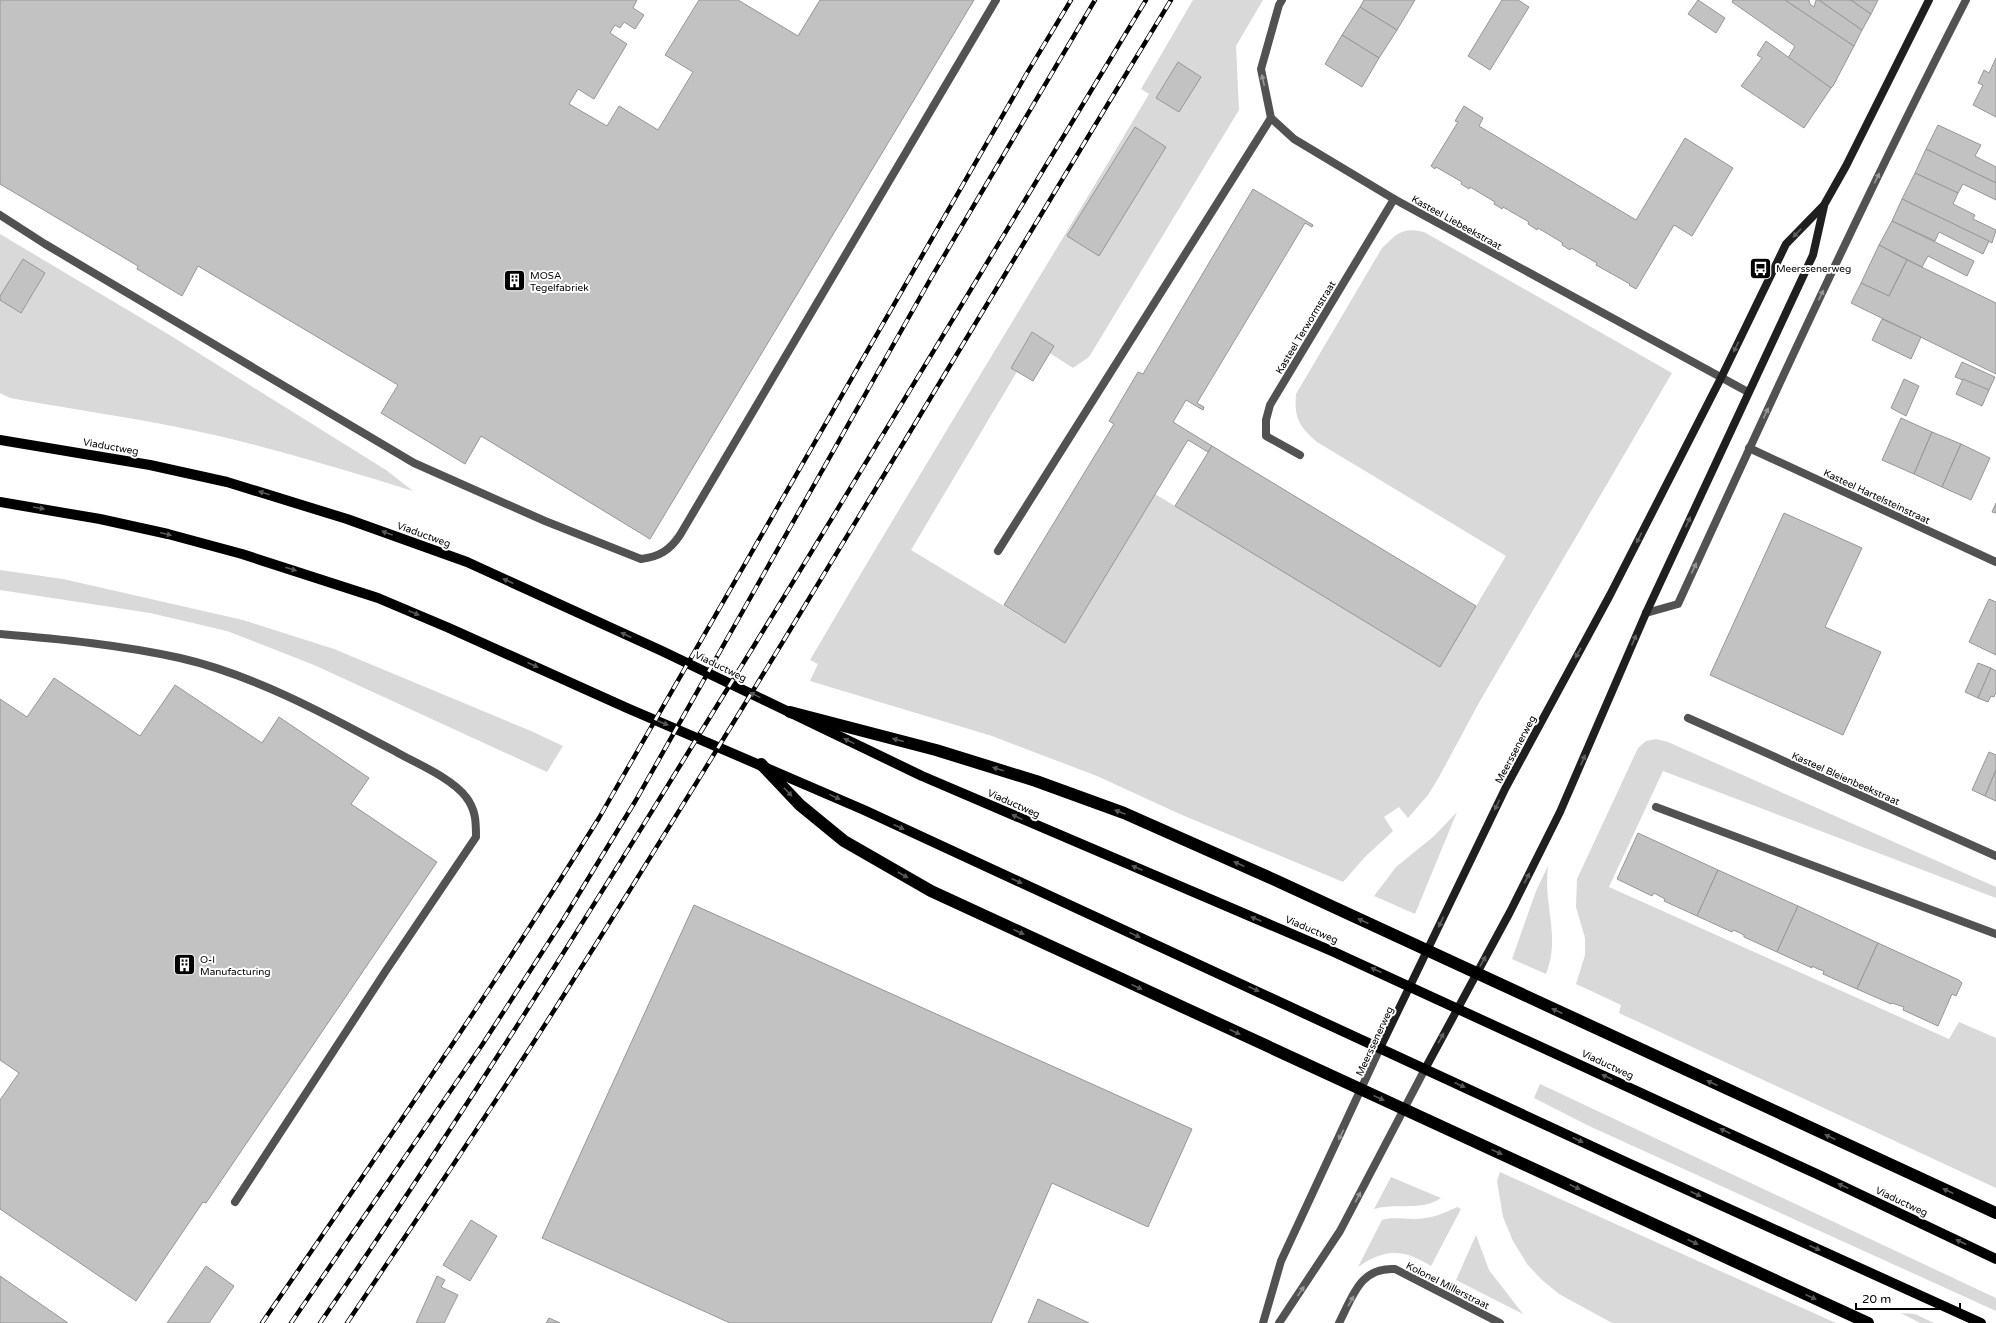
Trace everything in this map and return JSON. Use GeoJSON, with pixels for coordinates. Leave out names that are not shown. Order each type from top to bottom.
{"type":"FeatureCollection","features":[{"type":"Feature","properties":{"kind":"highway"},"geometry":{"type":"LineString","coordinates":[[790,712],[936,750],[1036,781],[1124,813],[1275,880],[1592,1028],[1996,1213]]}},
{"type":"Feature","properties":{"kind":"highway"},"geometry":{"type":"LineString","coordinates":[[761,764],[821,823],[844,841],[931,891],[1868,1323]]}},
{"type":"Feature","properties":{"kind":"main road","name":"Viaductweg"},"geometry":{"type":"LineString","coordinates":[[0,440],[150,465],[219,480],[347,518],[467,562],[662,651],[922,776],[1411,986],[1996,1259]]}},
{"type":"Feature","properties":{"kind":"main road"},"geometry":{"type":"LineString","coordinates":[[0,502],[100,519],[168,534],[307,574],[378,598],[450,628],[627,708],[761,764],[864,810],[1425,1069],[1981,1323]]}},
{"type":"Feature","properties":{"kind":"street"},"geometry":{"type":"LineString","coordinates":[[0,215],[52,248],[414,463],[641,559],[653,558],[669,549],[680,535],[996,0]]}},
{"type":"Feature","properties":{"kind":"street"},"geometry":{"type":"LineString","coordinates":[[998,552],[1271,118],[1261,69],[1279,5],[1282,0]]}},
{"type":"Feature","properties":{"kind":"street","name":"Meerssenerweg"},"geometry":{"type":"LineString","coordinates":[[1263,1323],[1281,1261],[1380,1048],[1506,788],[1610,595],[1721,378],[1786,244],[1824,205],[1850,159],[1928,0]]}},
{"type":"Feature","properties":{"kind":"street"},"geometry":{"type":"LineString","coordinates":[[1646,613],[1678,604],[1749,448],[1914,100],[1966,0]]}},
{"type":"Feature","properties":{"kind":"street","name":"Kasteel Liebeekstraat"},"geometry":{"type":"LineString","coordinates":[[1271,118],[1294,139],[1394,199],[1748,392]]}},
{"type":"Feature","properties":{"kind":"street","name":"Kasteel Terwormstraat"},"geometry":{"type":"LineString","coordinates":[[1300,455],[1266,436],[1266,420],[1270,405],[1394,199]]}},
{"type":"Feature","properties":{"kind":"street","name":"Meerssenerweg"},"geometry":{"type":"LineString","coordinates":[[1280,1323],[1340,1231],[1510,912],[1560,812],[1646,613],[1813,255],[1824,205]]}},
{"type":"Feature","properties":{"kind":"street","name":"Kasteel Hartelsteinstraat"},"geometry":{"type":"LineString","coordinates":[[1749,448],[1996,562]]}},
{"type":"Feature","properties":{"kind":"street"},"geometry":{"type":"LineString","coordinates":[[0,634],[107,646],[180,658],[240,676],[342,723],[441,776],[466,797],[476,815],[476,837],[386,968],[235,1202]]}},
{"type":"Feature","properties":{"kind":"street","name":"Kasteel Bleienbeekstraat"},"geometry":{"type":"LineString","coordinates":[[1688,718],[1996,856]]}},
{"type":"Feature","properties":{"kind":"street"},"geometry":{"type":"LineString","coordinates":[[1656,807],[1996,934]]}},
{"type":"Feature","properties":{"kind":"street","name":"Kolonel Millerstraat"},"geometry":{"type":"LineString","coordinates":[[1338,1323],[1363,1279],[1372,1273],[1384,1269],[1396,1269],[1500,1323]]}},
{"type":"Feature","properties":{"kind":"shaded area"},"geometry":{"type":"Polygon","coordinates":[[[1193,0],[1263,0],[1236,46],[1239,110],[1089,357],[1073,368],[1034,343],[911,550],[1065,643],[1155,494],[1440,666],[1506,556],[1317,442],[1302,426],[1297,416],[1296,409],[1296,394],[1382,248],[1392,238],[1401,232],[1410,230],[1424,232],[1672,373],[1480,701],[1428,795],[1408,818],[1399,807],[1384,817],[1393,831],[1365,857],[1343,882],[1182,815],[1097,776],[992,736],[810,681],[818,664],[810,660],[1149,94],[1141,89],[1193,0]]]}},
{"type":"Feature","properties":{"kind":"shaded area"},"geometry":{"type":"Polygon","coordinates":[[[0,234],[168,334],[386,470],[413,491],[325,464],[237,440],[156,423],[10,398],[0,393],[0,234]]]}},
{"type":"Feature","properties":{"kind":"shaded area"},"geometry":{"type":"Polygon","coordinates":[[[0,570],[63,579],[243,620],[334,649],[531,731],[563,746],[547,772],[314,665],[227,631],[150,613],[0,590],[0,570]]]}},
{"type":"Feature","properties":{"kind":"shaded area"},"geometry":{"type":"Polygon","coordinates":[[[1656,739],[1668,742],[1996,887],[1996,898],[1663,771],[1609,887],[1949,1039],[1959,1022],[1996,1038],[1996,1188],[1619,1013],[1621,1005],[1576,984],[1585,955],[1585,938],[1576,907],[1577,879],[1638,748],[1646,741],[1656,739]]]}},
{"type":"Feature","properties":{"kind":"shaded area"},"geometry":{"type":"Polygon","coordinates":[[[1457,812],[1415,914],[1374,896],[1396,867],[1433,837],[1457,812]]]}},
{"type":"Feature","properties":{"kind":"shaded area"},"geometry":{"type":"Polygon","coordinates":[[[1548,866],[1547,881],[1552,946],[1546,974],[1512,959],[1536,891],[1548,866]]]}},
{"type":"Feature","properties":{"kind":"shaded area"},"geometry":{"type":"Polygon","coordinates":[[[1540,1084],[1996,1298],[1996,1311],[1589,1126],[1534,1098],[1540,1084]]]}},
{"type":"Feature","properties":{"kind":"shaded area"},"geometry":{"type":"Polygon","coordinates":[[[1500,1172],[1836,1323],[1612,1323],[1559,1294],[1542,1280],[1527,1264],[1513,1241],[1503,1217],[1497,1181],[1500,1172]]]}},
{"type":"Feature","properties":{"kind":"shaded area"},"geometry":{"type":"Polygon","coordinates":[[[1391,1177],[1441,1198],[1425,1205],[1391,1206],[1374,1209],[1391,1177]]]}},
{"type":"Feature","properties":{"kind":"shaded area"},"geometry":{"type":"Polygon","coordinates":[[[1457,1207],[1461,1209],[1431,1266],[1412,1256],[1394,1253],[1377,1256],[1358,1267],[1382,1220],[1394,1218],[1426,1218],[1441,1214],[1457,1207]]]}},
{"type":"Feature","properties":{"kind":"shaded area"},"geometry":{"type":"Polygon","coordinates":[[[1476,1235],[1489,1270],[1523,1314],[1456,1280],[1476,1235]]]}},
{"type":"Feature","properties":{"kind":"shaded area"},"geometry":{"type":"Polygon","coordinates":[[[1901,1313],[1915,1314],[1934,1323],[1920,1323],[1901,1313]]]}},
{"type":"Feature","properties":{"kind":"building","name":"MOSA Tegelfabriek"},"geometry":{"type":"Polygon","coordinates":[[[0,0],[637,0],[633,8],[644,15],[635,29],[624,22],[620,28],[615,25],[610,33],[627,44],[594,99],[578,89],[569,104],[607,126],[619,106],[658,130],[693,72],[665,55],[699,0],[738,0],[798,36],[820,0],[974,0],[650,539],[481,436],[465,464],[381,413],[398,385],[198,266],[182,296],[137,269],[138,266],[0,184],[0,0]]]}},
{"type":"Feature","properties":{"kind":"building"},"geometry":{"type":"Polygon","coordinates":[[[1364,0],[1415,0],[1397,30],[1360,7],[1364,0]]]}},
{"type":"Feature","properties":{"kind":"building"},"geometry":{"type":"Polygon","coordinates":[[[1502,0],[1518,0],[1529,7],[1490,70],[1468,56],[1502,0]]]}},
{"type":"Feature","properties":{"kind":"building"},"geometry":{"type":"Polygon","coordinates":[[[1698,0],[1725,18],[1716,33],[1688,14],[1698,0]]]}},
{"type":"Feature","properties":{"kind":"building"},"geometry":{"type":"Polygon","coordinates":[[[1733,0],[1785,0],[1854,46],[1833,86],[1831,88],[1788,58],[1795,46],[1732,2],[1733,0]]]}},
{"type":"Feature","properties":{"kind":"building"},"geometry":{"type":"Polygon","coordinates":[[[1785,0],[1809,0],[1810,4],[1814,7],[1816,0],[1819,0],[1862,30],[1854,46],[1785,0]]]}},
{"type":"Feature","properties":{"kind":"building"},"geometry":{"type":"Polygon","coordinates":[[[1819,0],[1851,0],[1871,14],[1862,30],[1819,0]]]}},
{"type":"Feature","properties":{"kind":"building"},"geometry":{"type":"Polygon","coordinates":[[[1851,0],[1878,0],[1871,14],[1851,0]]]}},
{"type":"Feature","properties":{"kind":"building"},"geometry":{"type":"Polygon","coordinates":[[[1360,7],[1397,30],[1379,58],[1342,35],[1360,7]]]}},
{"type":"Feature","properties":{"kind":"building"},"geometry":{"type":"Polygon","coordinates":[[[1342,35],[1379,58],[1362,87],[1325,64],[1342,35]]]}},
{"type":"Feature","properties":{"kind":"building"},"geometry":{"type":"Polygon","coordinates":[[[1766,41],[1831,88],[1804,128],[1741,86],[1762,58],[1757,55],[1766,41]]]}},
{"type":"Feature","properties":{"kind":"building"},"geometry":{"type":"Polygon","coordinates":[[[1996,58],[1996,117],[1973,105],[1983,85],[1978,83],[1984,70],[1989,73],[1996,58]]]}},
{"type":"Feature","properties":{"kind":"building"},"geometry":{"type":"Polygon","coordinates":[[[1178,62],[1201,77],[1179,112],[1156,98],[1178,62]]]}},
{"type":"Feature","properties":{"kind":"building"},"geometry":{"type":"Polygon","coordinates":[[[1464,106],[1483,118],[1479,126],[1636,220],[1685,138],[1733,168],[1692,236],[1674,225],[1636,289],[1629,285],[1630,284],[1596,265],[1597,263],[1571,248],[1570,250],[1562,245],[1563,243],[1538,228],[1537,230],[1528,224],[1529,222],[1503,207],[1502,209],[1494,204],[1495,202],[1470,187],[1469,189],[1461,184],[1462,182],[1436,167],[1435,169],[1431,166],[1458,122],[1455,121],[1464,106]]]}},
{"type":"Feature","properties":{"kind":"building"},"geometry":{"type":"Polygon","coordinates":[[[1938,125],[1981,145],[1975,156],[1996,167],[1996,183],[1926,149],[1938,125]]]}},
{"type":"Feature","properties":{"kind":"building"},"geometry":{"type":"Polygon","coordinates":[[[1135,127],[1166,147],[1099,256],[1067,236],[1135,127]]]}},
{"type":"Feature","properties":{"kind":"building"},"geometry":{"type":"Polygon","coordinates":[[[1926,149],[1996,183],[1996,200],[1963,184],[1958,193],[1915,173],[1926,149]]]}},
{"type":"Feature","properties":{"kind":"building"},"geometry":{"type":"Polygon","coordinates":[[[1915,173],[1958,193],[1953,204],[1975,215],[1973,219],[1996,230],[1992,243],[1902,199],[1915,173]]]}},
{"type":"Feature","properties":{"kind":"building"},"geometry":{"type":"Polygon","coordinates":[[[1253,189],[1313,225],[1312,227],[1305,223],[1197,403],[1204,407],[1203,410],[1186,400],[1173,422],[1212,446],[1208,452],[1188,440],[1065,643],[1004,605],[1114,424],[1109,421],[1138,372],[1143,374],[1253,189]]]}},
{"type":"Feature","properties":{"kind":"building"},"geometry":{"type":"Polygon","coordinates":[[[1902,199],[1989,241],[1983,254],[1939,232],[1935,241],[1892,221],[1902,199]]]}},
{"type":"Feature","properties":{"kind":"building"},"geometry":{"type":"Polygon","coordinates":[[[1892,221],[1974,261],[1967,276],[1928,256],[1922,267],[1879,245],[1892,221]]]}},
{"type":"Feature","properties":{"kind":"building"},"geometry":{"type":"Polygon","coordinates":[[[1879,245],[1907,260],[1889,296],[1861,283],[1879,245]]]}},
{"type":"Feature","properties":{"kind":"building"},"geometry":{"type":"Polygon","coordinates":[[[23,259],[45,273],[21,313],[0,300],[0,296],[23,259]]]}},
{"type":"Feature","properties":{"kind":"building"},"geometry":{"type":"Polygon","coordinates":[[[1907,260],[1996,303],[1996,374],[1851,303],[1861,283],[1889,296],[1907,260]]]}},
{"type":"Feature","properties":{"kind":"building"},"geometry":{"type":"Polygon","coordinates":[[[1882,319],[1921,337],[1911,359],[1872,340],[1882,319]]]}},
{"type":"Feature","properties":{"kind":"building"},"geometry":{"type":"Polygon","coordinates":[[[1032,332],[1054,346],[1033,381],[1011,368],[1032,332]]]}},
{"type":"Feature","properties":{"kind":"building"},"geometry":{"type":"Polygon","coordinates":[[[1962,362],[1995,377],[1989,390],[1955,377],[1962,362]]]}},
{"type":"Feature","properties":{"kind":"building"},"geometry":{"type":"Polygon","coordinates":[[[1904,379],[1919,386],[1906,416],[1891,408],[1904,379]]]}},
{"type":"Feature","properties":{"kind":"building"},"geometry":{"type":"Polygon","coordinates":[[[1963,379],[1989,390],[1982,406],[1956,394],[1963,379]]]}},
{"type":"Feature","properties":{"kind":"building"},"geometry":{"type":"Polygon","coordinates":[[[1901,418],[1932,432],[1914,474],[1882,460],[1901,418]]]}},
{"type":"Feature","properties":{"kind":"building"},"geometry":{"type":"Polygon","coordinates":[[[1932,432],[1961,444],[1942,487],[1914,474],[1932,432]]]}},
{"type":"Feature","properties":{"kind":"building"},"geometry":{"type":"Polygon","coordinates":[[[1961,444],[1990,458],[1971,500],[1942,487],[1961,444]]]}},
{"type":"Feature","properties":{"kind":"building"},"geometry":{"type":"Polygon","coordinates":[[[1212,446],[1476,606],[1440,667],[1175,506],[1212,446]]]}},
{"type":"Feature","properties":{"kind":"building"},"geometry":{"type":"Polygon","coordinates":[[[1996,503],[1996,513],[1992,512],[1996,503]]]}},
{"type":"Feature","properties":{"kind":"building"},"geometry":{"type":"Polygon","coordinates":[[[1784,513],[1862,548],[1825,627],[1881,652],[1843,735],[1710,675],[1784,513]]]}},
{"type":"Feature","properties":{"kind":"building"},"geometry":{"type":"Polygon","coordinates":[[[1989,599],[1996,602],[1996,655],[1969,642],[1989,599]]]}},
{"type":"Feature","properties":{"kind":"building"},"geometry":{"type":"Polygon","coordinates":[[[1978,663],[1991,668],[1978,698],[1965,692],[1978,663]]]}},
{"type":"Feature","properties":{"kind":"building"},"geometry":{"type":"Polygon","coordinates":[[[1991,668],[1996,671],[1996,692],[1994,697],[1991,696],[1988,702],[1978,698],[1991,668]]]}},
{"type":"Feature","properties":{"kind":"building","name":"O-I Manufacturing"},"geometry":{"type":"Polygon","coordinates":[[[54,678],[140,736],[175,685],[262,743],[279,717],[369,778],[351,804],[437,862],[206,1203],[203,1202],[136,1301],[0,1209],[0,1100],[19,1073],[0,1060],[0,699],[27,717],[54,678]]]}},
{"type":"Feature","properties":{"kind":"building"},"geometry":{"type":"Polygon","coordinates":[[[1989,752],[1996,755],[1996,770],[1985,796],[1972,790],[1989,752]]]}},
{"type":"Feature","properties":{"kind":"building"},"geometry":{"type":"Polygon","coordinates":[[[1996,770],[1996,801],[1985,796],[1996,770]]]}},
{"type":"Feature","properties":{"kind":"building"},"geometry":{"type":"Polygon","coordinates":[[[1638,833],[1718,870],[1697,916],[1664,901],[1665,899],[1654,893],[1652,896],[1617,879],[1638,833]]]}},
{"type":"Feature","properties":{"kind":"building"},"geometry":{"type":"Polygon","coordinates":[[[1718,870],[1798,906],[1777,952],[1744,937],[1744,935],[1738,932],[1733,930],[1732,932],[1697,916],[1718,870]]]}},
{"type":"Feature","properties":{"kind":"building"},"geometry":{"type":"Polygon","coordinates":[[[694,905],[1192,1129],[1148,1227],[1052,1183],[991,1323],[730,1323],[542,1238],[694,905]]]}},
{"type":"Feature","properties":{"kind":"building"},"geometry":{"type":"Polygon","coordinates":[[[1798,906],[1878,943],[1857,989],[1823,974],[1824,971],[1812,966],[1812,968],[1777,952],[1798,906]]]}},
{"type":"Feature","properties":{"kind":"building"},"geometry":{"type":"Polygon","coordinates":[[[1878,943],[1959,980],[1962,983],[1956,996],[1952,994],[1938,1026],[1903,1010],[1904,1007],[1891,1004],[1857,989],[1878,943]]]}},
{"type":"Feature","properties":{"kind":"building"},"geometry":{"type":"Polygon","coordinates":[[[471,1220],[497,1236],[470,1281],[443,1265],[471,1220]]]}},
{"type":"Feature","properties":{"kind":"building"},"geometry":{"type":"Polygon","coordinates":[[[206,1266],[234,1286],[209,1323],[167,1323],[206,1266]]]}},
{"type":"Feature","properties":{"kind":"building"},"geometry":{"type":"Polygon","coordinates":[[[0,1276],[68,1323],[0,1323],[0,1276]]]}},
{"type":"Feature","properties":{"kind":"building"},"geometry":{"type":"Polygon","coordinates":[[[437,1276],[445,1280],[441,1287],[458,1295],[444,1323],[416,1323],[437,1276]]]}},
{"type":"Feature","properties":{"kind":"building"},"geometry":{"type":"Polygon","coordinates":[[[1038,1299],[1089,1323],[1028,1323],[1038,1299]]]}},
{"type":"Feature","properties":{"kind":"building"},"geometry":{"type":"Polygon","coordinates":[[[549,1318],[560,1323],[546,1323],[549,1318]]]}},
{"type":"Feature","properties":{"kind":"railway"},"geometry":{"type":"LineString","coordinates":[[262,1323],[476,1009],[599,818],[1027,73],[1071,0]]}},
{"type":"Feature","properties":{"kind":"railway"},"geometry":{"type":"LineString","coordinates":[[291,1323],[482,1045],[563,920],[636,800],[931,278],[1095,0]]}},
{"type":"Feature","properties":{"kind":"railway"},"geometry":{"type":"LineString","coordinates":[[320,1323],[419,1177],[609,880],[814,548],[1146,0]]}},
{"type":"Feature","properties":{"kind":"railway"},"geometry":{"type":"LineString","coordinates":[[347,1323],[513,1074],[644,867],[796,620],[1171,0]]}},
{"type":"Feature","properties":{"kind":"place","name":"Meerssenerweg"},"geometry":{"type":"Point","coordinates":[1761,268]}},
{"type":"Feature","properties":{"kind":"place","name":"MOSA Tegelfabriek"},"geometry":{"type":"Point","coordinates":[514,281]}},
{"type":"Feature","properties":{"kind":"place","name":"O-I Manufacturing"},"geometry":{"type":"Point","coordinates":[184,965]}}]}
